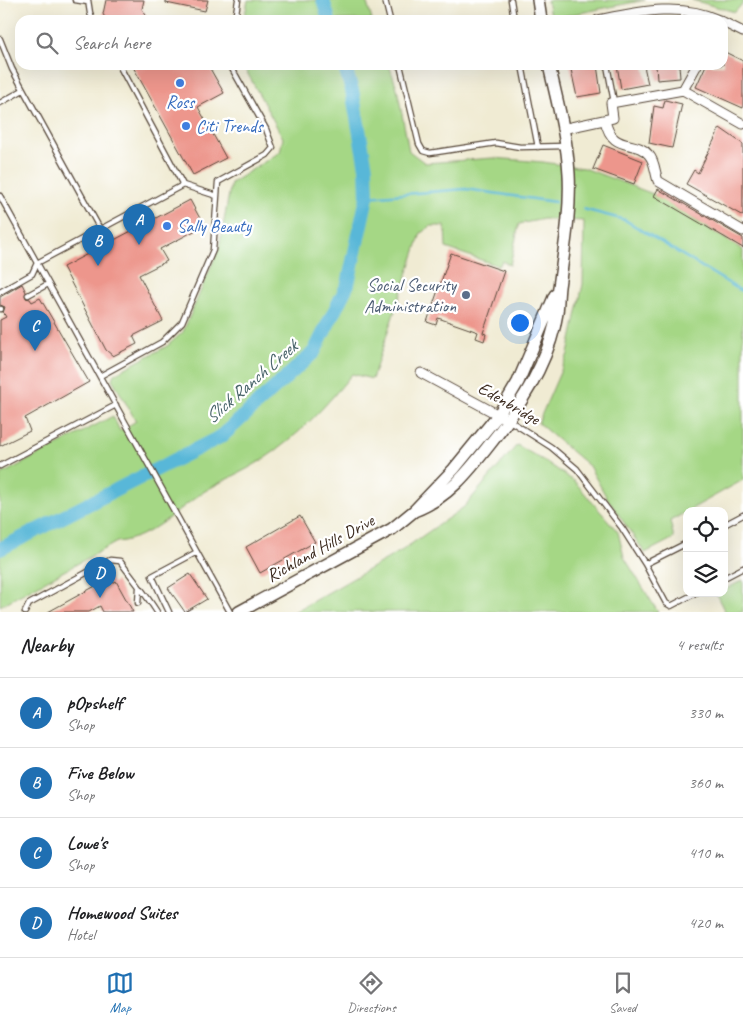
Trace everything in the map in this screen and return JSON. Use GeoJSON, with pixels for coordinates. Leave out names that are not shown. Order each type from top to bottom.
{"type":"FeatureCollection","features":[{"type":"Feature","properties":{"kind":"street"},"geometry":{"type":"LineString","coordinates":[[538,0],[540,15]]}},
{"type":"Feature","properties":{"kind":"street"},"geometry":{"type":"LineString","coordinates":[[628,15],[663,9],[700,15]]}},
{"type":"Feature","properties":{"kind":"street"},"geometry":{"type":"LineString","coordinates":[[728,24],[742,30]]}},
{"type":"Feature","properties":{"kind":"street","name":"Richland Hills Drive"},"geometry":{"type":"LineString","coordinates":[[239,612],[392,529],[414,511],[504,417],[559,287],[568,226],[568,172],[551,70]]}},
{"type":"Feature","properties":{"kind":"street"},"geometry":{"type":"LineString","coordinates":[[684,90],[694,70]]}},
{"type":"Feature","properties":{"kind":"street"},"geometry":{"type":"LineString","coordinates":[[562,129],[613,118],[611,102],[684,90],[743,124]]}},
{"type":"Feature","properties":{"kind":"street"},"geometry":{"type":"LineString","coordinates":[[605,120],[607,131],[613,138],[648,153],[653,160],[654,172],[658,182],[743,231]]}},
{"type":"Feature","properties":{"kind":"street","name":"Edenbridge"},"geometry":{"type":"LineString","coordinates":[[421,372],[504,417]]}},
{"type":"Feature","properties":{"kind":"lane"},"geometry":{"type":"LineString","coordinates":[[75,0],[88,1],[92,15]]}},
{"type":"Feature","properties":{"kind":"lane"},"geometry":{"type":"LineString","coordinates":[[236,15],[238,0]]}},
{"type":"Feature","properties":{"kind":"lane"},"geometry":{"type":"LineString","coordinates":[[385,0],[389,15]]}},
{"type":"Feature","properties":{"kind":"lane"},"geometry":{"type":"LineString","coordinates":[[511,0],[513,15]]}},
{"type":"Feature","properties":{"kind":"lane"},"geometry":{"type":"LineString","coordinates":[[0,39],[23,90],[100,229]]}},
{"type":"Feature","properties":{"kind":"lane"},"geometry":{"type":"LineString","coordinates":[[122,70],[183,185],[217,196]]}},
{"type":"Feature","properties":{"kind":"lane"},"geometry":{"type":"LineString","coordinates":[[100,376],[162,342],[182,322],[213,250],[218,182],[266,155],[272,148],[266,129],[233,70]]}},
{"type":"Feature","properties":{"kind":"lane"},"geometry":{"type":"LineString","coordinates":[[401,70],[419,144],[423,151],[430,153],[496,142],[520,147],[565,146]]}},
{"type":"Feature","properties":{"kind":"lane"},"geometry":{"type":"LineString","coordinates":[[523,70],[538,147]]}},
{"type":"Feature","properties":{"kind":"lane"},"geometry":{"type":"LineString","coordinates":[[609,70],[614,102]]}},
{"type":"Feature","properties":{"kind":"lane"},"geometry":{"type":"LineString","coordinates":[[0,103],[23,90]]}},
{"type":"Feature","properties":{"kind":"lane"},"geometry":{"type":"LineString","coordinates":[[0,292],[32,274],[36,263],[183,185]]}},
{"type":"Feature","properties":{"kind":"lane"},"geometry":{"type":"LineString","coordinates":[[0,196],[230,612]]}},
{"type":"Feature","properties":{"kind":"lane"},"geometry":{"type":"LineString","coordinates":[[28,295],[48,284]]}},
{"type":"Feature","properties":{"kind":"lane"},"geometry":{"type":"LineString","coordinates":[[0,466],[116,405]]}},
{"type":"Feature","properties":{"kind":"lane","name":"Edenbridge"},"geometry":{"type":"LineString","coordinates":[[504,417],[551,447],[577,469],[622,528],[645,564],[666,604],[671,606],[688,597]]}},
{"type":"Feature","properties":{"kind":"lane"},"geometry":{"type":"LineString","coordinates":[[728,523],[743,515]]}},
{"type":"Feature","properties":{"kind":"lane"},"geometry":{"type":"LineString","coordinates":[[645,564],[683,545]]}},
{"type":"Feature","properties":{"kind":"lane"},"geometry":{"type":"LineString","coordinates":[[169,612],[152,576],[197,552]]}},
{"type":"Feature","properties":{"kind":"lane"},"geometry":{"type":"LineString","coordinates":[[25,612],[29,604],[110,560],[120,561],[139,588],[148,596],[157,612]]}},
{"type":"Feature","properties":{"kind":"lane"},"geometry":{"type":"LineString","coordinates":[[728,576],[743,568]]}},
{"type":"Feature","properties":{"kind":"lane"},"geometry":{"type":"LineString","coordinates":[[138,603],[139,588]]}},
{"type":"Feature","properties":{"kind":"green space"},"geometry":{"type":"Polygon","coordinates":[[[248,0],[366,0],[370,15],[245,15],[248,0]]]}},
{"type":"Feature","properties":{"kind":"green space"},"geometry":{"type":"Polygon","coordinates":[[[547,0],[645,0],[569,15],[552,15],[547,0]]]}},
{"type":"Feature","properties":{"kind":"green space"},"geometry":{"type":"Polygon","coordinates":[[[692,0],[743,0],[743,3],[735,12],[692,0]]]}},
{"type":"Feature","properties":{"kind":"green space"},"geometry":{"type":"Polygon","coordinates":[[[246,70],[391,70],[397,88],[409,151],[425,163],[493,158],[584,168],[653,194],[743,250],[743,480],[695,507],[683,507],[683,514],[670,521],[674,538],[645,553],[607,498],[589,466],[538,423],[568,354],[583,284],[584,221],[544,219],[519,224],[510,265],[502,261],[499,266],[446,248],[445,226],[431,226],[421,233],[372,379],[352,374],[310,421],[287,442],[262,460],[205,491],[152,529],[129,540],[117,542],[0,606],[0,475],[113,416],[120,431],[136,421],[112,379],[114,374],[167,346],[183,332],[219,248],[231,183],[280,152],[283,138],[246,70]]]}},
{"type":"Feature","properties":{"kind":"green space"},"geometry":{"type":"Polygon","coordinates":[[[517,445],[575,482],[618,532],[624,557],[658,612],[294,612],[401,551],[464,507],[517,445]]]}},
{"type":"Feature","properties":{"kind":"green space"},"geometry":{"type":"Polygon","coordinates":[[[743,580],[743,612],[725,612],[718,597],[728,597],[728,588],[743,580]]]}},
{"type":"Feature","properties":{"kind":"building"},"geometry":{"type":"Polygon","coordinates":[[[106,0],[144,0],[142,9],[146,15],[103,14],[106,0]]]}},
{"type":"Feature","properties":{"kind":"building"},"geometry":{"type":"Polygon","coordinates":[[[166,0],[208,0],[205,11],[166,3],[166,0]]]}},
{"type":"Feature","properties":{"kind":"building"},"geometry":{"type":"Polygon","coordinates":[[[728,54],[743,61],[743,108],[696,87],[704,70],[728,70],[728,54]]]}},
{"type":"Feature","properties":{"kind":"building"},"geometry":{"type":"Polygon","coordinates":[[[135,70],[211,70],[224,93],[198,107],[226,158],[193,175],[135,70]]]}},
{"type":"Feature","properties":{"kind":"building"},"geometry":{"type":"Polygon","coordinates":[[[571,70],[598,70],[601,93],[577,97],[571,70]]]}},
{"type":"Feature","properties":{"kind":"building"},"geometry":{"type":"Polygon","coordinates":[[[618,70],[645,70],[648,84],[621,89],[618,70]]]}},
{"type":"Feature","properties":{"kind":"building"},"geometry":{"type":"Polygon","coordinates":[[[656,70],[679,70],[680,78],[657,80],[656,70]]]}},
{"type":"Feature","properties":{"kind":"building"},"geometry":{"type":"Polygon","coordinates":[[[665,100],[682,104],[672,148],[649,143],[654,106],[663,108],[665,100]]]}},
{"type":"Feature","properties":{"kind":"building"},"geometry":{"type":"Polygon","coordinates":[[[720,128],[743,144],[743,216],[686,184],[694,170],[698,173],[720,128]]]}},
{"type":"Feature","properties":{"kind":"building"},"geometry":{"type":"Polygon","coordinates":[[[603,145],[643,161],[634,184],[593,169],[603,145]]]}},
{"type":"Feature","properties":{"kind":"building"},"geometry":{"type":"Polygon","coordinates":[[[658,189],[743,238],[743,248],[654,196],[658,189]]]}},
{"type":"Feature","properties":{"kind":"building"},"geometry":{"type":"Polygon","coordinates":[[[190,200],[204,226],[160,249],[167,261],[139,275],[163,321],[133,336],[137,344],[113,356],[106,350],[63,267],[190,200]]]}},
{"type":"Feature","properties":{"kind":"building","name":"Social Security Administration"},"geometry":{"type":"Polygon","coordinates":[[[451,253],[504,271],[483,333],[486,334],[484,341],[476,338],[478,332],[438,318],[436,325],[427,322],[451,253]]]}},
{"type":"Feature","properties":{"kind":"building"},"geometry":{"type":"Polygon","coordinates":[[[22,284],[26,292],[26,298],[32,302],[40,298],[89,382],[25,418],[30,431],[0,446],[0,320],[6,317],[3,312],[5,307],[0,305],[0,297],[22,284]]]}},
{"type":"Feature","properties":{"kind":"building"},"geometry":{"type":"Polygon","coordinates":[[[300,516],[315,542],[260,573],[246,547],[300,516]]]}},
{"type":"Feature","properties":{"kind":"building"},"geometry":{"type":"Polygon","coordinates":[[[190,574],[207,599],[185,612],[168,588],[190,574]]]}},
{"type":"Feature","properties":{"kind":"building"},"geometry":{"type":"Polygon","coordinates":[[[110,578],[113,583],[116,581],[133,612],[103,612],[100,606],[89,612],[48,612],[110,578]]]}},
{"type":"Feature","properties":{"kind":"waterway","name":"Slick Ranch Creek"},"geometry":{"type":"LineString","coordinates":[[323,0],[328,15]]}},
{"type":"Feature","properties":{"kind":"waterway","name":"Slick Ranch Creek"},"geometry":{"type":"LineString","coordinates":[[0,549],[222,436],[314,352],[348,284],[367,197],[366,168],[352,90],[346,70]]}},
{"type":"Feature","properties":{"kind":"waterway"},"geometry":{"type":"LineString","coordinates":[[367,197],[465,189],[555,202]]}},
{"type":"Feature","properties":{"kind":"waterway"},"geometry":{"type":"LineString","coordinates":[[583,209],[625,220],[743,292]]}},
{"type":"Feature","properties":{"kind":"place","name":"Ross"},"geometry":{"type":"Point","coordinates":[180,83]}},
{"type":"Feature","properties":{"kind":"place","name":"Citi Trends"},"geometry":{"type":"Point","coordinates":[186,126]}},
{"type":"Feature","properties":{"kind":"place","name":"Sally Beauty"},"geometry":{"type":"Point","coordinates":[167,226]}},
{"type":"Feature","properties":{"kind":"place","name":"pOpshelf"},"geometry":{"type":"Point","coordinates":[139,245]}},
{"type":"Feature","properties":{"kind":"place","name":"Five Below"},"geometry":{"type":"Point","coordinates":[98,266]}},
{"type":"Feature","properties":{"kind":"place","name":"Social Security Administration"},"geometry":{"type":"Point","coordinates":[466,295]}},
{"type":"Feature","properties":{"kind":"place","name":"Lowe's"},"geometry":{"type":"Point","coordinates":[35,351]}},
{"type":"Feature","properties":{"kind":"place","name":"Homewood Suites"},"geometry":{"type":"Point","coordinates":[100,598]}}]}
